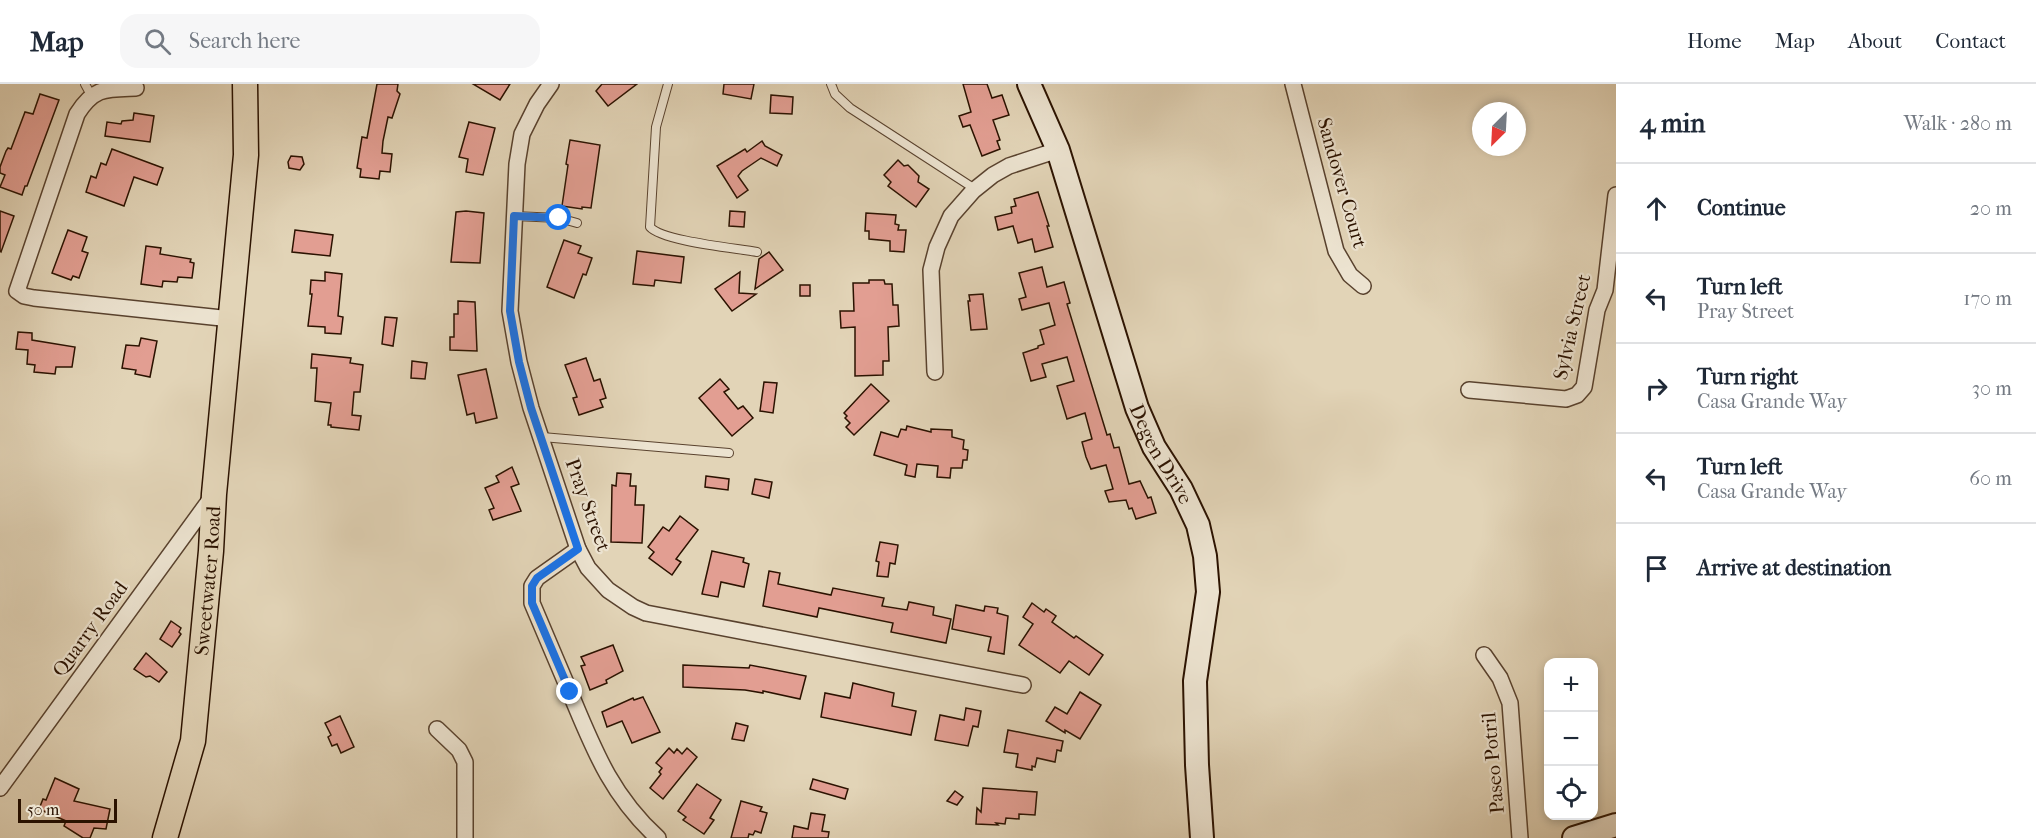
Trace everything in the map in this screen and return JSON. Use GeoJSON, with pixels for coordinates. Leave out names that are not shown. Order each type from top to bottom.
{"type":"FeatureCollection","features":[{"type":"Feature","properties":{"kind":"main road","name":"Sweetwater Road"},"geometry":{"type":"LineString","coordinates":[[165,838],[193,741],[246,155],[245,84]]}},
{"type":"Feature","properties":{"kind":"street","name":"Pray Street"},"geometry":{"type":"LineString","coordinates":[[551,84],[537,104],[522,134],[517,164],[510,311],[519,362],[531,408],[578,549],[588,567],[608,590],[626,603],[646,613],[1023,685]]}},
{"type":"Feature","properties":{"kind":"street","name":"Degen Drive"},"geometry":{"type":"LineString","coordinates":[[1029,84],[1058,150],[1137,408],[1154,447],[1181,489],[1198,525],[1205,556],[1208,592],[1195,681],[1202,838]]}},
{"type":"Feature","properties":{"kind":"street","name":"Sandover Court"},"geometry":{"type":"LineString","coordinates":[[1293,84],[1336,251],[1350,275],[1363,286]]}},
{"type":"Feature","properties":{"kind":"street"},"geometry":{"type":"LineString","coordinates":[[136,88],[88,90],[77,114],[17,291],[24,296],[34,298],[231,320]]}},
{"type":"Feature","properties":{"kind":"street"},"geometry":{"type":"LineString","coordinates":[[935,372],[931,270],[937,247],[951,216],[975,189],[993,175],[1009,166],[1058,150]]}},
{"type":"Feature","properties":{"kind":"street","name":"Sylvia Street"},"geometry":{"type":"LineString","coordinates":[[1469,390],[1566,399],[1577,394],[1584,387],[1597,310],[1605,290],[1616,195]]}},
{"type":"Feature","properties":{"kind":"street","name":"Quarry Road"},"geometry":{"type":"LineString","coordinates":[[0,788],[214,494]]}},
{"type":"Feature","properties":{"kind":"street"},"geometry":{"type":"LineString","coordinates":[[578,549],[537,578],[532,586],[532,603],[604,770],[619,796],[658,838]]}},
{"type":"Feature","properties":{"kind":"street","name":"Paseo Potril"},"geometry":{"type":"LineString","coordinates":[[1484,655],[1500,678],[1509,703],[1520,838]]}},
{"type":"Feature","properties":{"kind":"street"},"geometry":{"type":"LineString","coordinates":[[437,729],[459,750],[465,762],[465,838]]}},
{"type":"Feature","properties":{"kind":"street"},"geometry":{"type":"LineString","coordinates":[[1574,838],[1616,825]]}},
{"type":"Feature","properties":{"kind":"lane"},"geometry":{"type":"LineString","coordinates":[[668,84],[656,127],[650,226],[655,232],[670,237],[757,252]]}},
{"type":"Feature","properties":{"kind":"lane"},"geometry":{"type":"LineString","coordinates":[[831,84],[834,94],[850,108],[975,189]]}},
{"type":"Feature","properties":{"kind":"lane"},"geometry":{"type":"LineString","coordinates":[[514,216],[559,218],[576,223]]}},
{"type":"Feature","properties":{"kind":"lane"},"geometry":{"type":"LineString","coordinates":[[542,437],[729,453]]}},
{"type":"Feature","properties":{"kind":"building"},"geometry":{"type":"Polygon","coordinates":[[[377,84],[398,84],[397,91],[400,94],[392,118],[388,117],[383,141],[382,153],[392,154],[390,172],[380,171],[379,179],[360,177],[361,169],[357,168],[362,137],[367,138],[377,84]]]}},
{"type":"Feature","properties":{"kind":"building"},"geometry":{"type":"Polygon","coordinates":[[[473,84],[510,84],[500,100],[473,84]]]}},
{"type":"Feature","properties":{"kind":"building"},"geometry":{"type":"Polygon","coordinates":[[[602,84],[637,84],[608,106],[596,91],[602,84]]]}},
{"type":"Feature","properties":{"kind":"building"},"geometry":{"type":"Polygon","coordinates":[[[724,84],[754,84],[751,99],[723,94],[724,84]]]}},
{"type":"Feature","properties":{"kind":"building"},"geometry":{"type":"Polygon","coordinates":[[[963,84],[987,84],[992,98],[1002,95],[1009,115],[993,120],[1000,140],[997,141],[1000,149],[982,156],[970,125],[963,127],[959,116],[971,112],[963,84]]]}},
{"type":"Feature","properties":{"kind":"building"},"geometry":{"type":"Polygon","coordinates":[[[40,94],[59,100],[22,195],[0,187],[5,175],[0,173],[0,167],[6,151],[8,148],[11,149],[25,112],[33,114],[40,94]]]}},
{"type":"Feature","properties":{"kind":"building"},"geometry":{"type":"Polygon","coordinates":[[[771,95],[793,97],[792,114],[770,113],[771,95]]]}},
{"type":"Feature","properties":{"kind":"building"},"geometry":{"type":"Polygon","coordinates":[[[134,113],[154,116],[150,142],[105,136],[107,122],[121,124],[122,121],[133,120],[134,113]]]}},
{"type":"Feature","properties":{"kind":"building"},"geometry":{"type":"Polygon","coordinates":[[[469,122],[495,128],[483,175],[466,172],[468,159],[459,157],[469,122]]]}},
{"type":"Feature","properties":{"kind":"building"},"geometry":{"type":"Polygon","coordinates":[[[570,140],[600,145],[591,208],[562,206],[570,140]]]}},
{"type":"Feature","properties":{"kind":"building"},"geometry":{"type":"Polygon","coordinates":[[[762,141],[765,146],[782,155],[777,166],[761,158],[742,171],[738,176],[748,190],[737,198],[717,166],[745,149],[747,152],[762,141]]]}},
{"type":"Feature","properties":{"kind":"building"},"geometry":{"type":"Polygon","coordinates":[[[112,149],[163,168],[157,185],[134,177],[124,206],[86,192],[91,176],[96,178],[101,163],[106,165],[112,149]]]}},
{"type":"Feature","properties":{"kind":"building"},"geometry":{"type":"Polygon","coordinates":[[[291,156],[302,157],[304,164],[300,170],[289,168],[288,162],[291,156]]]}},
{"type":"Feature","properties":{"kind":"building"},"geometry":{"type":"Polygon","coordinates":[[[898,160],[904,166],[908,165],[919,176],[918,182],[929,189],[916,207],[888,186],[891,182],[884,175],[898,160]]]}},
{"type":"Feature","properties":{"kind":"building"},"geometry":{"type":"Polygon","coordinates":[[[1038,192],[1053,247],[1035,252],[1032,239],[1018,243],[1013,226],[998,230],[995,217],[1012,213],[1011,207],[1016,206],[1014,199],[1038,192]]]}},
{"type":"Feature","properties":{"kind":"building"},"geometry":{"type":"Polygon","coordinates":[[[0,211],[14,216],[1,252],[0,251],[0,211]]]}},
{"type":"Feature","properties":{"kind":"building"},"geometry":{"type":"Polygon","coordinates":[[[730,211],[745,212],[744,227],[729,226],[730,211]]]}},
{"type":"Feature","properties":{"kind":"building"},"geometry":{"type":"Polygon","coordinates":[[[456,212],[484,213],[480,263],[451,262],[456,212]]]}},
{"type":"Feature","properties":{"kind":"building"},"geometry":{"type":"Polygon","coordinates":[[[866,213],[896,215],[895,224],[899,225],[898,230],[906,230],[904,252],[890,251],[890,241],[869,239],[869,231],[865,231],[866,213]]]}},
{"type":"Feature","properties":{"kind":"building"},"geometry":{"type":"Polygon","coordinates":[[[68,230],[87,237],[82,251],[88,253],[79,278],[73,276],[71,280],[52,273],[68,230]]]}},
{"type":"Feature","properties":{"kind":"building"},"geometry":{"type":"Polygon","coordinates":[[[295,230],[333,235],[330,256],[292,252],[295,230]]]}},
{"type":"Feature","properties":{"kind":"building"},"geometry":{"type":"Polygon","coordinates":[[[564,240],[581,246],[578,253],[592,258],[574,298],[547,287],[564,240]]]}},
{"type":"Feature","properties":{"kind":"building"},"geometry":{"type":"Polygon","coordinates":[[[146,246],[161,248],[160,254],[191,259],[190,262],[194,263],[192,278],[178,277],[177,282],[163,281],[162,287],[141,284],[146,246]]]}},
{"type":"Feature","properties":{"kind":"building"},"geometry":{"type":"Polygon","coordinates":[[[637,251],[684,257],[681,283],[655,280],[654,286],[633,284],[637,251]]]}},
{"type":"Feature","properties":{"kind":"building"},"geometry":{"type":"Polygon","coordinates":[[[769,252],[783,270],[755,289],[759,259],[769,252]]]}},
{"type":"Feature","properties":{"kind":"building"},"geometry":{"type":"Polygon","coordinates":[[[1042,267],[1047,287],[1064,282],[1070,303],[1067,304],[1107,435],[1110,434],[1114,448],[1119,447],[1129,484],[1140,481],[1148,498],[1151,497],[1156,513],[1136,519],[1126,500],[1109,502],[1105,491],[1113,489],[1106,465],[1091,469],[1086,457],[1082,442],[1092,439],[1085,413],[1067,419],[1057,386],[1074,381],[1067,357],[1042,364],[1046,377],[1031,381],[1023,353],[1044,344],[1040,330],[1055,325],[1049,303],[1022,310],[1019,299],[1026,297],[1019,273],[1042,267]]]}},
{"type":"Feature","properties":{"kind":"building"},"geometry":{"type":"Polygon","coordinates":[[[325,272],[342,274],[338,316],[343,317],[341,334],[325,333],[325,327],[308,326],[312,294],[310,294],[311,280],[325,281],[325,272]]]}},
{"type":"Feature","properties":{"kind":"building"},"geometry":{"type":"Polygon","coordinates":[[[740,272],[739,293],[756,294],[732,311],[715,289],[740,272]]]}},
{"type":"Feature","properties":{"kind":"building"},"geometry":{"type":"Polygon","coordinates":[[[869,280],[884,280],[885,284],[892,284],[893,305],[898,305],[899,326],[888,327],[889,361],[883,361],[883,375],[855,376],[855,327],[841,328],[840,311],[854,311],[853,283],[869,283],[869,280]]]}},
{"type":"Feature","properties":{"kind":"building"},"geometry":{"type":"Polygon","coordinates":[[[800,285],[810,285],[810,296],[800,296],[800,285]]]}},
{"type":"Feature","properties":{"kind":"building"},"geometry":{"type":"Polygon","coordinates":[[[983,294],[987,329],[971,330],[969,295],[983,294]]]}},
{"type":"Feature","properties":{"kind":"building"},"geometry":{"type":"Polygon","coordinates":[[[458,301],[475,302],[477,351],[450,350],[450,337],[454,337],[454,314],[458,314],[458,301]]]}},
{"type":"Feature","properties":{"kind":"building"},"geometry":{"type":"Polygon","coordinates":[[[385,317],[397,318],[393,346],[382,344],[385,317]]]}},
{"type":"Feature","properties":{"kind":"building"},"geometry":{"type":"Polygon","coordinates":[[[18,332],[32,333],[32,340],[75,347],[72,367],[56,367],[55,374],[34,372],[35,365],[27,364],[28,350],[16,349],[18,332]]]}},
{"type":"Feature","properties":{"kind":"building"},"geometry":{"type":"Polygon","coordinates":[[[141,338],[157,341],[150,377],[135,374],[136,370],[122,368],[126,345],[139,346],[141,338]]]}},
{"type":"Feature","properties":{"kind":"building"},"geometry":{"type":"Polygon","coordinates":[[[312,354],[351,358],[350,363],[363,365],[360,392],[354,392],[352,415],[361,416],[359,430],[328,425],[331,403],[315,401],[317,368],[311,368],[312,354]]]}},
{"type":"Feature","properties":{"kind":"building"},"geometry":{"type":"Polygon","coordinates":[[[586,358],[594,381],[600,379],[606,398],[600,400],[603,407],[579,415],[573,398],[577,397],[565,365],[586,358]]]}},
{"type":"Feature","properties":{"kind":"building"},"geometry":{"type":"Polygon","coordinates":[[[412,361],[427,363],[425,379],[411,378],[412,361]]]}},
{"type":"Feature","properties":{"kind":"building"},"geometry":{"type":"Polygon","coordinates":[[[486,369],[497,418],[476,423],[474,413],[467,415],[458,375],[486,369]]]}},
{"type":"Feature","properties":{"kind":"building"},"geometry":{"type":"Polygon","coordinates":[[[720,379],[729,389],[724,392],[738,409],[743,406],[753,418],[732,436],[699,398],[720,379]]]}},
{"type":"Feature","properties":{"kind":"building"},"geometry":{"type":"Polygon","coordinates":[[[764,382],[777,383],[773,413],[760,411],[764,382]]]}},
{"type":"Feature","properties":{"kind":"building"},"geometry":{"type":"Polygon","coordinates":[[[871,384],[889,401],[854,435],[846,427],[850,423],[844,413],[871,384]]]}},
{"type":"Feature","properties":{"kind":"building"},"geometry":{"type":"Polygon","coordinates":[[[907,426],[931,432],[931,429],[952,430],[952,437],[964,440],[963,449],[968,450],[967,460],[963,460],[962,468],[951,468],[950,478],[937,477],[938,466],[917,464],[915,477],[905,475],[907,465],[874,455],[881,432],[898,437],[901,429],[906,430],[907,426]]]}},
{"type":"Feature","properties":{"kind":"building"},"geometry":{"type":"Polygon","coordinates":[[[512,467],[519,484],[511,487],[521,511],[493,520],[489,510],[494,508],[485,488],[499,482],[496,476],[512,467]]]}},
{"type":"Feature","properties":{"kind":"building"},"geometry":{"type":"Polygon","coordinates":[[[617,473],[631,474],[630,486],[636,486],[635,505],[644,505],[642,543],[611,542],[612,485],[616,486],[617,473]]]}},
{"type":"Feature","properties":{"kind":"building"},"geometry":{"type":"Polygon","coordinates":[[[706,476],[729,479],[728,490],[705,487],[706,476]]]}},
{"type":"Feature","properties":{"kind":"building"},"geometry":{"type":"Polygon","coordinates":[[[755,479],[772,482],[769,498],[752,494],[755,479]]]}},
{"type":"Feature","properties":{"kind":"building"},"geometry":{"type":"Polygon","coordinates":[[[680,516],[698,530],[676,559],[681,562],[672,575],[649,558],[654,552],[648,547],[663,527],[669,531],[680,516]]]}},
{"type":"Feature","properties":{"kind":"building"},"geometry":{"type":"Polygon","coordinates":[[[880,542],[898,545],[895,564],[890,563],[888,577],[877,576],[879,562],[876,561],[880,542]]]}},
{"type":"Feature","properties":{"kind":"building"},"geometry":{"type":"Polygon","coordinates":[[[712,551],[744,558],[743,562],[749,564],[744,587],[721,582],[718,597],[702,594],[712,551]]]}},
{"type":"Feature","properties":{"kind":"building"},"geometry":{"type":"Polygon","coordinates":[[[769,571],[780,573],[778,584],[831,595],[833,588],[884,598],[882,606],[907,610],[909,602],[934,607],[933,615],[951,619],[946,643],[891,632],[893,623],[819,608],[817,617],[763,606],[769,571]]]}},
{"type":"Feature","properties":{"kind":"building"},"geometry":{"type":"Polygon","coordinates":[[[1032,603],[1044,612],[1046,609],[1056,616],[1052,622],[1103,655],[1089,675],[1069,661],[1060,673],[1019,645],[1033,624],[1023,617],[1032,603]]]}},
{"type":"Feature","properties":{"kind":"building"},"geometry":{"type":"Polygon","coordinates":[[[956,605],[984,611],[985,606],[998,608],[997,613],[1008,616],[1004,654],[988,651],[991,637],[952,629],[956,605]]]}},
{"type":"Feature","properties":{"kind":"building"},"geometry":{"type":"Polygon","coordinates":[[[171,621],[181,628],[179,632],[181,634],[172,647],[160,639],[171,621]]]}},
{"type":"Feature","properties":{"kind":"building"},"geometry":{"type":"Polygon","coordinates":[[[613,645],[623,671],[606,680],[607,683],[590,690],[581,666],[585,665],[581,657],[613,645]]]}},
{"type":"Feature","properties":{"kind":"building"},"geometry":{"type":"Polygon","coordinates":[[[146,653],[167,672],[159,682],[134,669],[146,653]]]}},
{"type":"Feature","properties":{"kind":"building"},"geometry":{"type":"Polygon","coordinates":[[[683,665],[749,668],[750,665],[806,676],[800,699],[763,691],[763,693],[683,687],[683,665]]]}},
{"type":"Feature","properties":{"kind":"building"},"geometry":{"type":"Polygon","coordinates":[[[853,683],[894,693],[892,706],[916,711],[911,735],[821,717],[825,693],[850,698],[853,683]]]}},
{"type":"Feature","properties":{"kind":"building"},"geometry":{"type":"Polygon","coordinates":[[[1080,692],[1101,705],[1080,739],[1046,721],[1055,707],[1067,714],[1080,692]]]}},
{"type":"Feature","properties":{"kind":"building"},"geometry":{"type":"Polygon","coordinates":[[[643,697],[660,732],[632,743],[622,721],[607,727],[602,712],[633,698],[634,700],[643,697]]]}},
{"type":"Feature","properties":{"kind":"building"},"geometry":{"type":"Polygon","coordinates":[[[966,708],[981,711],[978,727],[973,726],[968,746],[935,740],[940,715],[964,720],[966,708]]]}},
{"type":"Feature","properties":{"kind":"building"},"geometry":{"type":"Polygon","coordinates":[[[340,716],[354,747],[341,753],[337,744],[332,746],[328,737],[331,735],[325,723],[340,716]]]}},
{"type":"Feature","properties":{"kind":"building"},"geometry":{"type":"Polygon","coordinates":[[[736,723],[748,726],[744,741],[732,739],[736,723]]]}},
{"type":"Feature","properties":{"kind":"building"},"geometry":{"type":"Polygon","coordinates":[[[1008,730],[1063,741],[1061,751],[1057,750],[1055,762],[1037,758],[1032,770],[1016,767],[1018,754],[1004,752],[1008,730]]]}},
{"type":"Feature","properties":{"kind":"building"},"geometry":{"type":"Polygon","coordinates":[[[669,748],[674,753],[677,749],[682,754],[687,748],[697,757],[663,799],[650,788],[661,774],[659,772],[662,768],[656,763],[669,748]]]}},
{"type":"Feature","properties":{"kind":"building"},"geometry":{"type":"Polygon","coordinates":[[[55,778],[79,789],[74,801],[110,809],[106,829],[94,828],[90,838],[83,838],[64,826],[66,821],[39,809],[43,799],[46,800],[55,778]]]}},
{"type":"Feature","properties":{"kind":"building"},"geometry":{"type":"Polygon","coordinates":[[[813,779],[848,789],[845,799],[810,789],[813,779]]]}},
{"type":"Feature","properties":{"kind":"building"},"geometry":{"type":"Polygon","coordinates":[[[697,784],[721,800],[710,818],[714,820],[704,834],[683,820],[686,817],[678,811],[697,784]]]}},
{"type":"Feature","properties":{"kind":"building"},"geometry":{"type":"Polygon","coordinates":[[[983,788],[1037,792],[1035,815],[1019,814],[1019,819],[1006,818],[1005,824],[976,824],[977,808],[981,812],[983,788]]]}},
{"type":"Feature","properties":{"kind":"building"},"geometry":{"type":"Polygon","coordinates":[[[955,791],[963,797],[957,805],[947,801],[955,791]]]}},
{"type":"Feature","properties":{"kind":"building"},"geometry":{"type":"Polygon","coordinates":[[[741,801],[762,807],[760,811],[767,813],[761,833],[755,831],[753,835],[749,834],[748,838],[731,838],[741,801]]]}},
{"type":"Feature","properties":{"kind":"building"},"geometry":{"type":"Polygon","coordinates":[[[811,813],[825,815],[822,831],[829,832],[828,838],[792,838],[794,826],[808,829],[811,813]]]}},
{"type":"Feature","properties":{"kind":"route"},"geometry":{"type":"LineString","coordinates":[[559,218],[514,216],[510,311],[519,362],[531,408],[578,549],[537,578],[532,586],[532,603],[570,692]]}}]}
